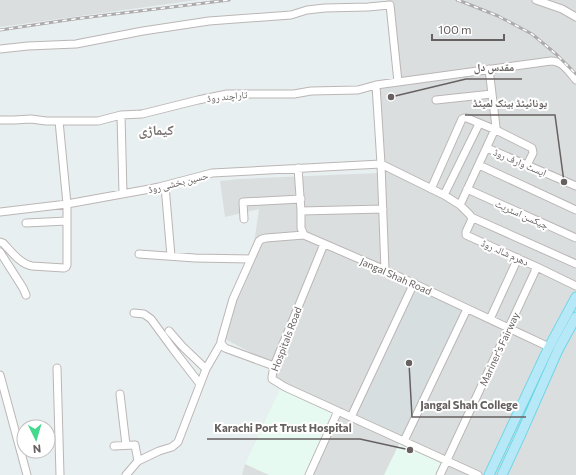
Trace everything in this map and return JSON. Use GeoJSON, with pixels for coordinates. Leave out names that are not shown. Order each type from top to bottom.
{"type":"FeatureCollection","features":[{"type":"Feature","properties":{"kind":"main road"},"geometry":{"type":"LineString","coordinates":[[489,475],[549,347],[576,297]]}},
{"type":"Feature","properties":{"kind":"main road"},"geometry":{"type":"LineString","coordinates":[[502,475],[558,350],[576,317]]}},
{"type":"Feature","properties":{"kind":"street"},"geometry":{"type":"LineString","coordinates":[[536,0],[562,9],[576,17]]}},
{"type":"Feature","properties":{"kind":"street"},"geometry":{"type":"LineString","coordinates":[[0,49],[76,44],[143,30],[209,21],[291,15],[307,10],[325,8],[390,6],[398,82]]}},
{"type":"Feature","properties":{"kind":"street","name":"تاراچند روڈ"},"geometry":{"type":"LineString","coordinates":[[0,120],[31,119],[46,121],[98,121],[121,115],[142,114],[227,94],[294,94],[311,91],[358,90],[376,85],[551,61],[562,64],[576,80]]}},
{"type":"Feature","properties":{"kind":"street"},"geometry":{"type":"LineString","coordinates":[[460,205],[496,130],[489,69]]}},
{"type":"Feature","properties":{"kind":"street"},"geometry":{"type":"LineString","coordinates":[[376,85],[385,270]]}},
{"type":"Feature","properties":{"kind":"street"},"geometry":{"type":"LineString","coordinates":[[436,100],[492,94]]}},
{"type":"Feature","properties":{"kind":"street"},"geometry":{"type":"LineString","coordinates":[[121,115],[124,194]]}},
{"type":"Feature","properties":{"kind":"street"},"geometry":{"type":"LineString","coordinates":[[431,189],[462,119],[464,118],[496,130],[532,148],[533,153],[527,165]]}},
{"type":"Feature","properties":{"kind":"street"},"geometry":{"type":"LineString","coordinates":[[0,242],[3,242],[27,265],[64,268],[67,265],[67,204],[59,121]]}},
{"type":"Feature","properties":{"kind":"street"},"geometry":{"type":"LineString","coordinates":[[444,195],[479,124]]}},
{"type":"Feature","properties":{"kind":"street","name":"ایسٹ وارف روڈ"},"geometry":{"type":"LineString","coordinates":[[487,148],[576,186]]}},
{"type":"Feature","properties":{"kind":"street"},"geometry":{"type":"LineString","coordinates":[[381,164],[444,195],[460,205],[472,217],[576,264]]}},
{"type":"Feature","properties":{"kind":"street","name":"حسین بخشی روڈ"},"geometry":{"type":"LineString","coordinates":[[0,212],[67,204],[124,194],[165,186],[212,173],[381,164]]}},
{"type":"Feature","properties":{"kind":"street"},"geometry":{"type":"LineString","coordinates":[[479,165],[576,210]]}},
{"type":"Feature","properties":{"kind":"street"},"geometry":{"type":"LineString","coordinates":[[126,475],[138,461],[159,450],[172,447],[177,444],[206,369],[222,343],[233,300],[258,241],[262,239],[304,235],[301,228],[298,168]]}},
{"type":"Feature","properties":{"kind":"street"},"geometry":{"type":"LineString","coordinates":[[165,186],[171,256]]}},
{"type":"Feature","properties":{"kind":"street","name":"جیکسن اسٹریٹ"},"geometry":{"type":"LineString","coordinates":[[467,189],[576,238]]}},
{"type":"Feature","properties":{"kind":"street"},"geometry":{"type":"LineString","coordinates":[[244,219],[243,202],[300,199]]}},
{"type":"Feature","properties":{"kind":"street"},"geometry":{"type":"LineString","coordinates":[[301,211],[383,209]]}},
{"type":"Feature","properties":{"kind":"street","name":"دھرم شالہ روڈ"},"geometry":{"type":"LineString","coordinates":[[472,217],[466,235],[576,286]]}},
{"type":"Feature","properties":{"kind":"street"},"geometry":{"type":"LineString","coordinates":[[26,223],[67,221]]}},
{"type":"Feature","properties":{"kind":"street","name":"Jangal Shah Road"},"geometry":{"type":"LineString","coordinates":[[304,235],[414,283],[549,347]]}},
{"type":"Feature","properties":{"kind":"street","name":"Hospitals Road"},"geometry":{"type":"LineString","coordinates":[[324,244],[274,366],[272,377],[284,387],[478,475]]}},
{"type":"Feature","properties":{"kind":"street"},"geometry":{"type":"LineString","coordinates":[[0,252],[26,295]]}},
{"type":"Feature","properties":{"kind":"street"},"geometry":{"type":"LineString","coordinates":[[139,254],[251,260]]}},
{"type":"Feature","properties":{"kind":"street"},"geometry":{"type":"LineString","coordinates":[[490,319],[518,258]]}},
{"type":"Feature","properties":{"kind":"street","name":"Mariner's Fairway"},"geometry":{"type":"LineString","coordinates":[[440,475],[537,267]]}},
{"type":"Feature","properties":{"kind":"street"},"geometry":{"type":"LineString","coordinates":[[351,417],[414,283]]}},
{"type":"Feature","properties":{"kind":"street"},"geometry":{"type":"LineString","coordinates":[[404,441],[467,309]]}},
{"type":"Feature","properties":{"kind":"street"},"geometry":{"type":"LineString","coordinates":[[134,313],[144,314],[151,318],[200,384]]}},
{"type":"Feature","properties":{"kind":"street"},"geometry":{"type":"LineString","coordinates":[[169,331],[206,369]]}},
{"type":"Feature","properties":{"kind":"street"},"geometry":{"type":"LineString","coordinates":[[222,343],[225,348],[274,366]]}},
{"type":"Feature","properties":{"kind":"street"},"geometry":{"type":"LineString","coordinates":[[57,368],[60,475]]}},
{"type":"Feature","properties":{"kind":"street"},"geometry":{"type":"LineString","coordinates":[[0,375],[27,475]]}},
{"type":"Feature","properties":{"kind":"street"},"geometry":{"type":"LineString","coordinates":[[120,394],[126,445]]}},
{"type":"Feature","properties":{"kind":"street"},"geometry":{"type":"LineString","coordinates":[[309,475],[338,411]]}},
{"type":"Feature","properties":{"kind":"street"},"geometry":{"type":"LineString","coordinates":[[114,446],[135,445],[138,461]]}},
{"type":"Feature","properties":{"kind":"shaded area"},"geometry":{"type":"Polygon","coordinates":[[[0,0],[197,0],[0,27],[0,0]]]}},
{"type":"Feature","properties":{"kind":"shaded area"},"geometry":{"type":"Polygon","coordinates":[[[387,0],[576,0],[576,475],[242,475],[245,464],[282,384],[265,360],[221,337],[254,244],[259,209],[225,217],[220,181],[380,173],[371,86],[396,82],[387,0]]]}},
{"type":"Feature","properties":{"kind":"shaded area"},"geometry":{"type":"Polygon","coordinates":[[[414,283],[467,309],[404,441],[351,417],[414,283]]]}},
{"type":"Feature","properties":{"kind":"shaded area"},"geometry":{"type":"Polygon","coordinates":[[[282,384],[338,411],[309,475],[269,475],[245,464],[282,384]]]}},
{"type":"Feature","properties":{"kind":"shaded area"},"geometry":{"type":"Polygon","coordinates":[[[401,440],[447,461],[440,475],[384,475],[401,440]]]}},
{"type":"Feature","properties":{"kind":"railway"},"geometry":{"type":"LineString","coordinates":[[0,30],[74,19],[229,0]]}},
{"type":"Feature","properties":{"kind":"railway"},"geometry":{"type":"LineString","coordinates":[[457,0],[498,16],[532,34],[556,54],[576,74]]}},
{"type":"Feature","properties":{"kind":"place","name":"مقدس دل"},"geometry":{"type":"Point","coordinates":[391,97]}},
{"type":"Feature","properties":{"kind":"place","name":"یونائیٹڈ بینک لمیٹڈ"},"geometry":{"type":"Point","coordinates":[564,182]}},
{"type":"Feature","properties":{"kind":"place","name":"Jangal Shah College"},"geometry":{"type":"Point","coordinates":[409,363]}},
{"type":"Feature","properties":{"kind":"place","name":"Karachi Port Trust Hospital"},"geometry":{"type":"Point","coordinates":[410,450]}},
{"type":"Feature","properties":{"kind":"district","name":"کیماڑی"},"geometry":{"type":"Point","coordinates":[156,129]}}]}
